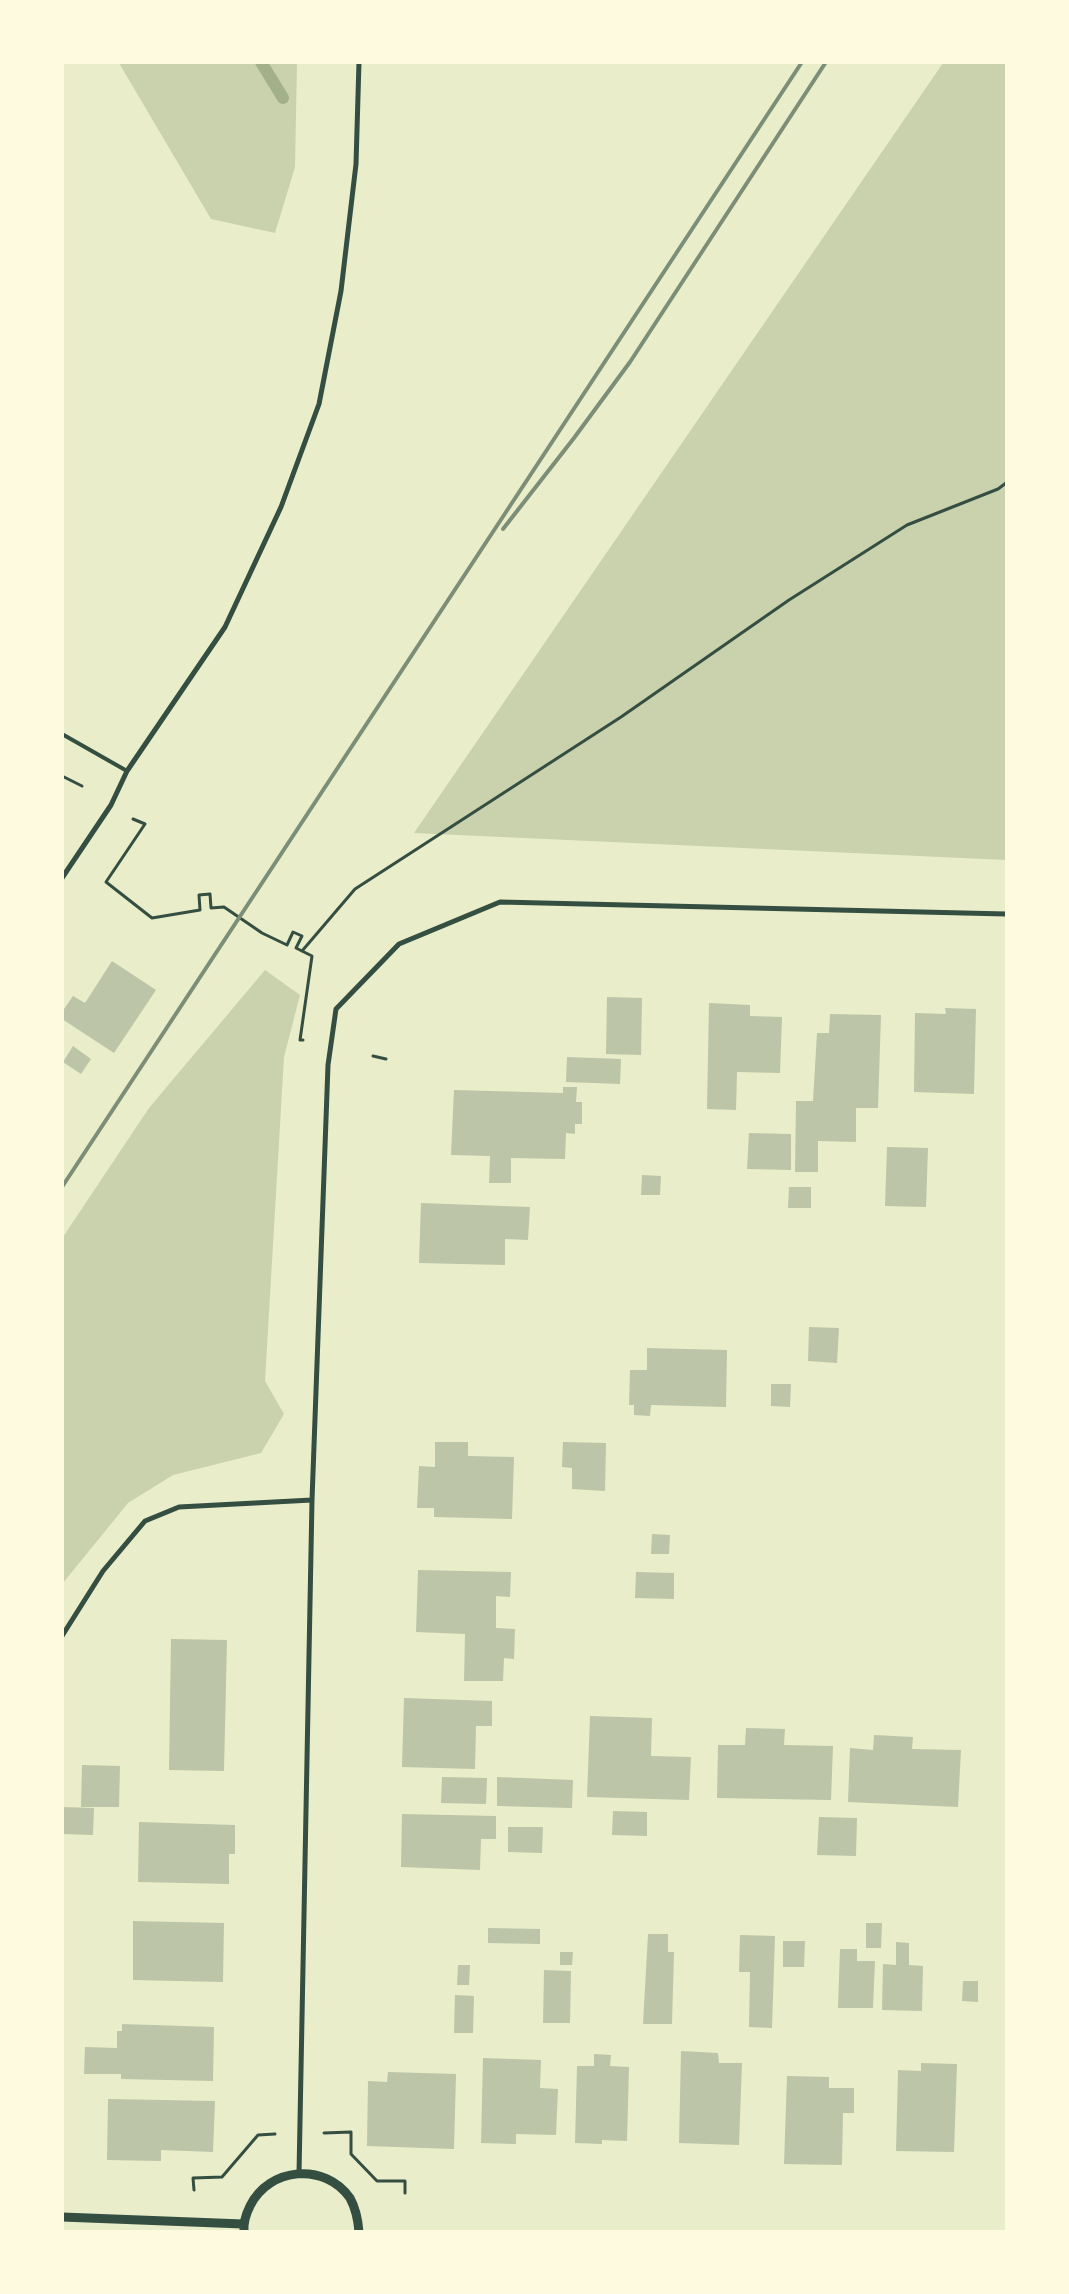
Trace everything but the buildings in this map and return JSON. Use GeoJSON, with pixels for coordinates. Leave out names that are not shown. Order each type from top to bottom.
{"type":"FeatureCollection","features":[{"type":"Feature","properties":{"kind":"street"},"geometry":{"type":"LineString","coordinates":[[62,878],[111,805],[127,771],[225,627],[281,507],[319,404],[342,291],[356,164],[359,62]]}},
{"type":"Feature","properties":{"kind":"street"},"geometry":{"type":"LineString","coordinates":[[299,2173],[312,1500],[328,1065],[336,1009],[399,944],[500,902],[1006,914]]}},
{"type":"Feature","properties":{"kind":"street"},"geometry":{"type":"LineString","coordinates":[[62,1636],[103,1571],[145,1521],[179,1507],[312,1500]]}},
{"type":"Feature","properties":{"kind":"street"},"geometry":{"type":"LineString","coordinates":[[62,2217],[244,2228],[254,2198],[266,2185],[282,2176],[299,2173],[318,2175],[335,2184],[349,2198],[358,2215],[359,2232]]}},
{"type":"Feature","properties":{"kind":"lane"},"geometry":{"type":"LineString","coordinates":[[62,734],[127,771]]}},
{"type":"Feature","properties":{"kind":"path"},"geometry":{"type":"LineString","coordinates":[[302,951],[355,889],[621,717],[789,600],[906,525],[998,489],[1006,483]]}},
{"type":"Feature","properties":{"kind":"path"},"geometry":{"type":"LineString","coordinates":[[62,776],[82,786]]}},
{"type":"Feature","properties":{"kind":"path"},"geometry":{"type":"LineString","coordinates":[[133,819],[145,824],[106,882],[152,918],[200,910],[198,895],[210,894],[211,908],[224,907],[262,933],[287,944],[293,932],[302,936],[296,948],[312,956],[300,1040],[303,1040]]}},
{"type":"Feature","properties":{"kind":"path"},"geometry":{"type":"LineString","coordinates":[[373,1056],[386,1059]]}},
{"type":"Feature","properties":{"kind":"path"},"geometry":{"type":"LineString","coordinates":[[341,2132],[351,2132],[351,2154],[377,2181],[405,2181],[405,2193]]}},
{"type":"Feature","properties":{"kind":"path"},"geometry":{"type":"LineString","coordinates":[[194,2190],[193,2178],[222,2177],[258,2135],[266,2135]]}},
{"type":"Feature","properties":{"kind":"green space"},"geometry":{"type":"Polygon","coordinates":[[[119,63],[297,63],[295,167],[275,233],[211,219],[119,63]]]}},
{"type":"Feature","properties":{"kind":"green space"},"geometry":{"type":"Polygon","coordinates":[[[943,63],[1006,63],[1006,860],[414,833],[943,63]]]}},
{"type":"Feature","properties":{"kind":"green space"},"geometry":{"type":"Polygon","coordinates":[[[265,970],[300,995],[284,1057],[265,1381],[284,1414],[261,1453],[173,1475],[128,1503],[63,1583],[63,1237],[149,1108],[265,970]]]}},
{"type":"Feature","properties":{"kind":"waterway"},"geometry":{"type":"LineString","coordinates":[[261,62],[283,98]]}},
{"type":"Feature","properties":{"kind":"railway"},"geometry":{"type":"LineString","coordinates":[[62,1187],[802,62]]}},
{"type":"Feature","properties":{"kind":"railway"},"geometry":{"type":"LineString","coordinates":[[503,529],[630,362],[826,62]]}}]}
